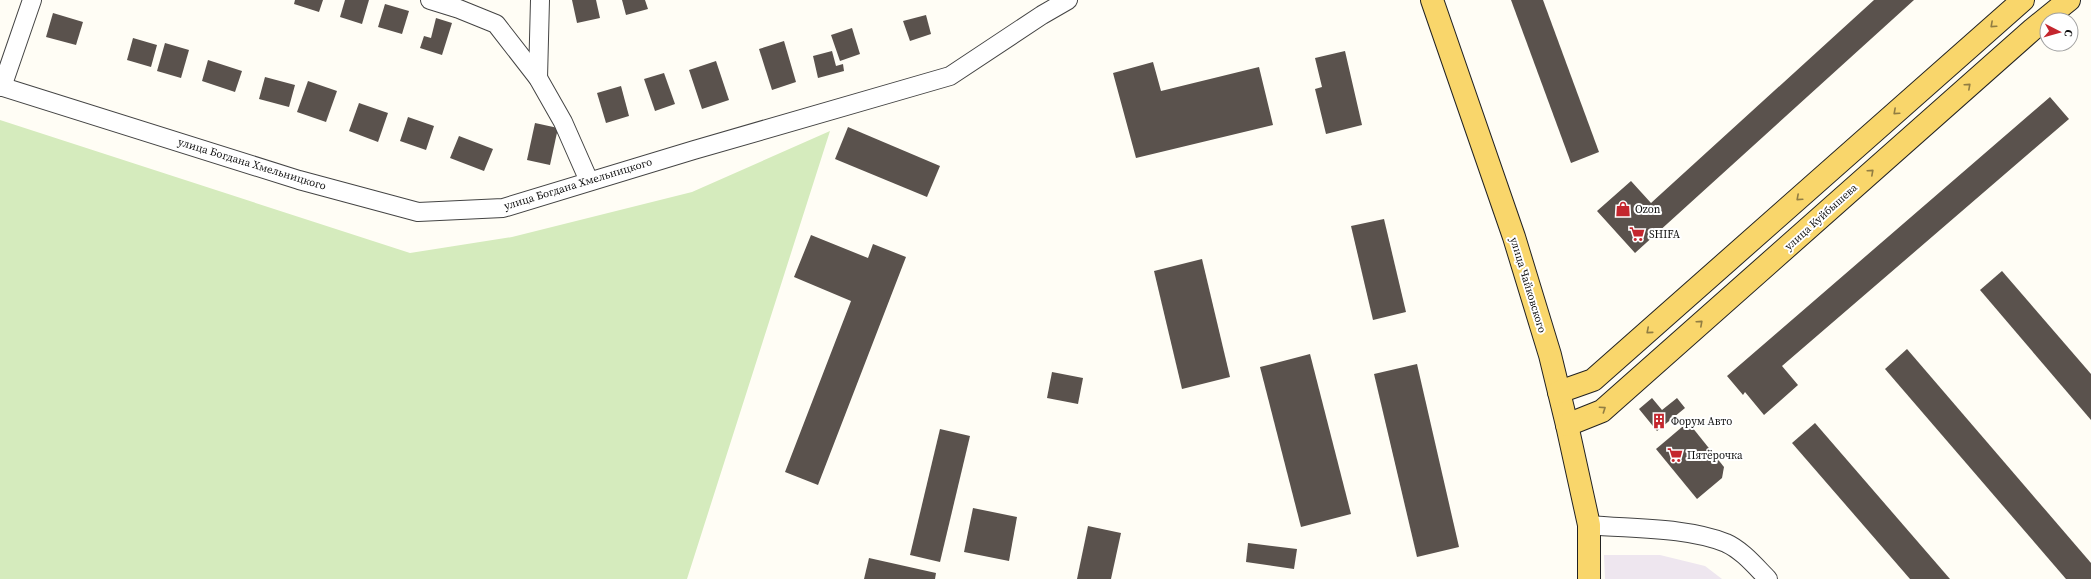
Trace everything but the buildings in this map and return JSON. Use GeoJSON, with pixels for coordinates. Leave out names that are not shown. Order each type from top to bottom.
{"type":"FeatureCollection","features":[{"type":"Feature","properties":{"kind":"main road","name":"улица Чайковского"},"geometry":{"type":"LineString","coordinates":[[1432,0],[1528,282],[1559,392],[1589,525],[1589,579]]}},
{"type":"Feature","properties":{"kind":"main road"},"geometry":{"type":"LineString","coordinates":[[1559,392],[1593,380],[2023,0]]}},
{"type":"Feature","properties":{"kind":"main road","name":"улица Куйбышева"},"geometry":{"type":"LineString","coordinates":[[1567,425],[1602,411],[2027,34],[2069,0]]}},
{"type":"Feature","properties":{"kind":"street"},"geometry":{"type":"LineString","coordinates":[[1,87],[32,0]]}},
{"type":"Feature","properties":{"kind":"street"},"geometry":{"type":"LineString","coordinates":[[430,0],[459,9],[496,24],[538,78],[563,122],[589,181]]}},
{"type":"Feature","properties":{"kind":"street"},"geometry":{"type":"LineString","coordinates":[[538,78],[540,0]]}},
{"type":"Feature","properties":{"kind":"street","name":"улица Богдана Хмельницкого"},"geometry":{"type":"LineString","coordinates":[[1,87],[299,180],[418,212],[503,208],[589,181],[950,76],[1068,0]]}},
{"type":"Feature","properties":{"kind":"street"},"geometry":{"type":"LineString","coordinates":[[1589,525],[1694,535],[1727,544],[1752,562],[1768,579]]}},
{"type":"Feature","properties":{"kind":"shaded area"},"geometry":{"type":"Polygon","coordinates":[[[1604,555],[1660,555],[1705,566],[1722,579],[1605,579],[1604,555]]]}},
{"type":"Feature","properties":{"kind":"green space"},"geometry":{"type":"Polygon","coordinates":[[[0,120],[410,253],[512,237],[692,192],[830,131],[687,579],[0,579],[0,120]]]}},
{"type":"Feature","properties":{"kind":"place","name":"Ozon"},"geometry":{"type":"Point","coordinates":[1623,209]}},
{"type":"Feature","properties":{"kind":"place","name":"SHIFA"},"geometry":{"type":"Point","coordinates":[1637,234]}},
{"type":"Feature","properties":{"kind":"place","name":"Форум Авто"},"geometry":{"type":"Point","coordinates":[1659,421]}},
{"type":"Feature","properties":{"kind":"place","name":"Пятёрочка"},"geometry":{"type":"Point","coordinates":[1675,455]}}]}
